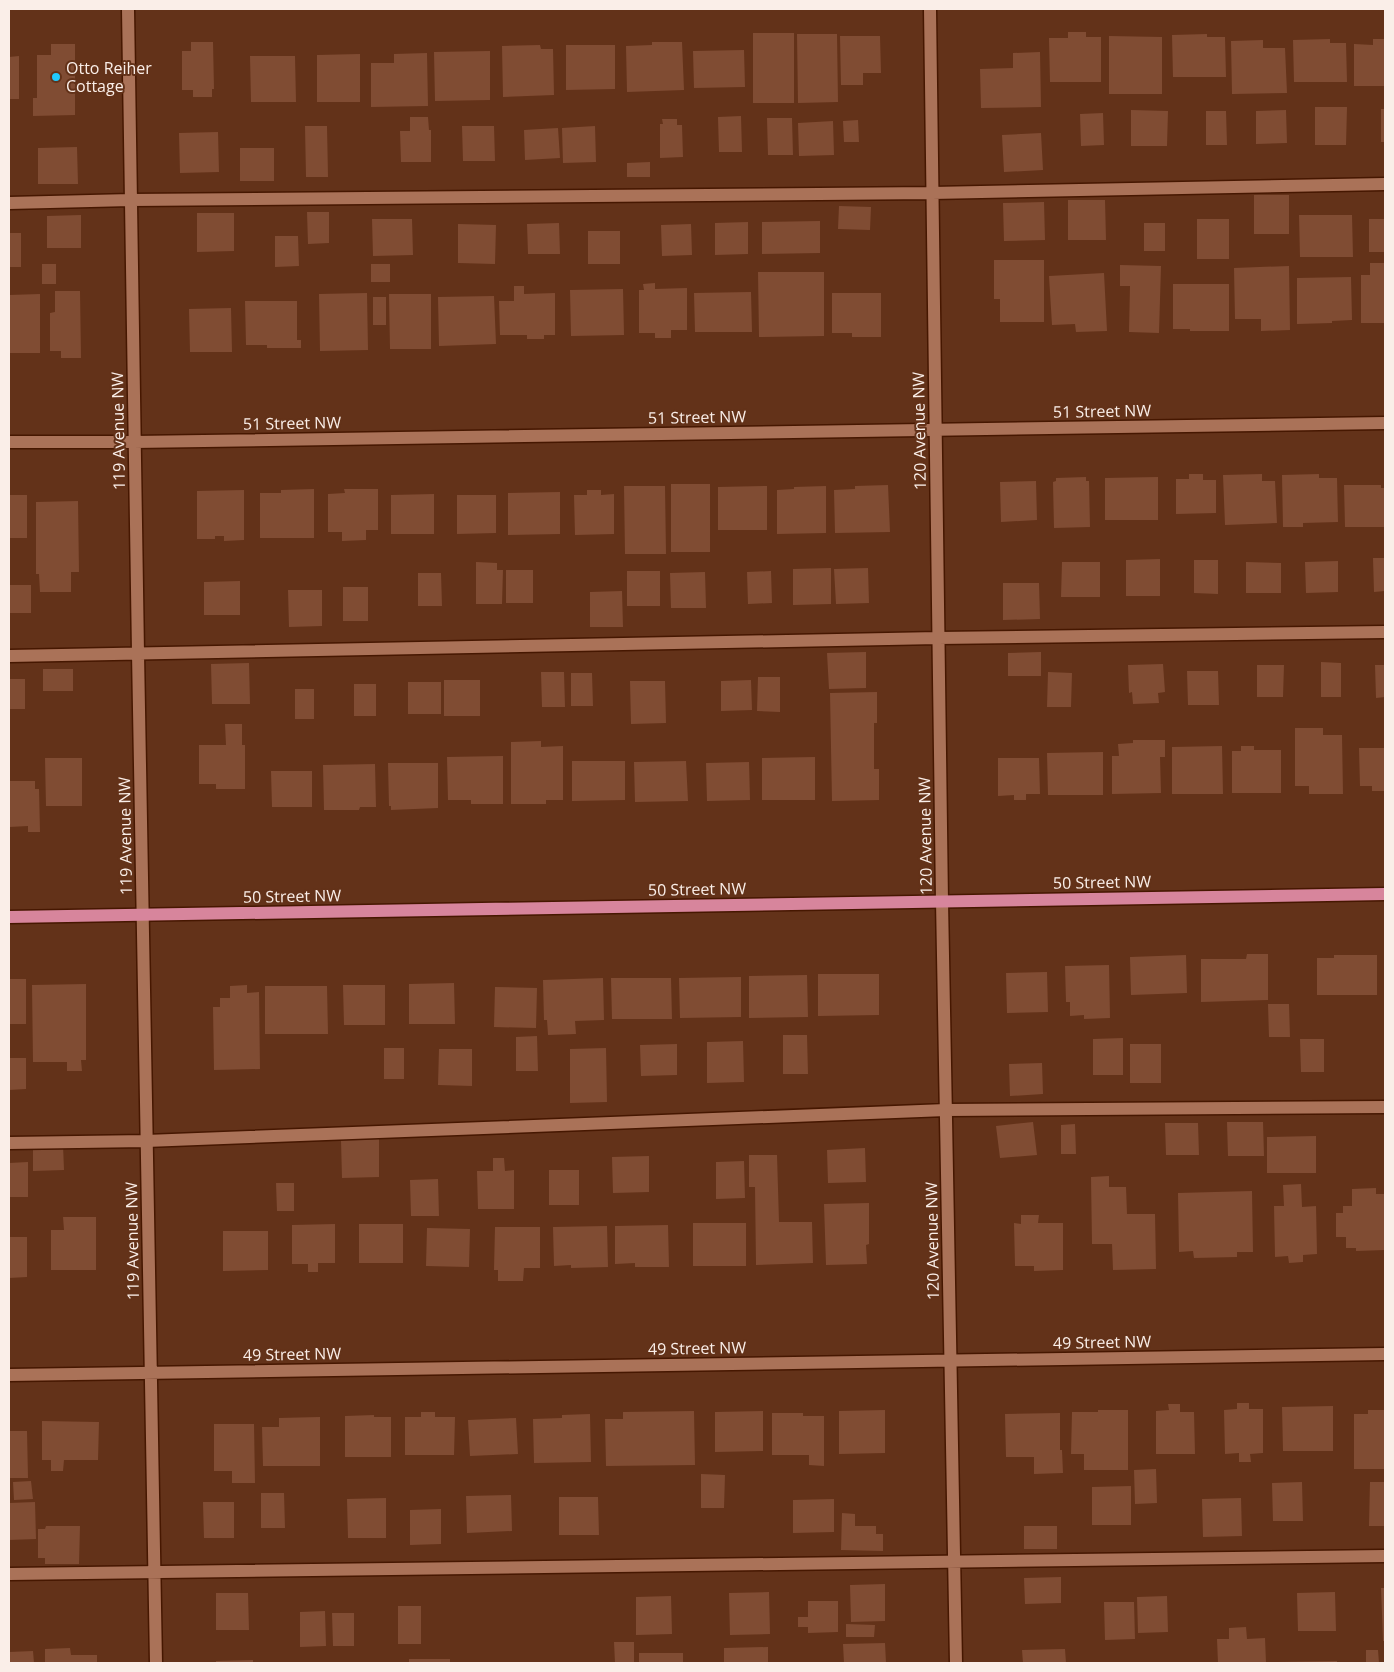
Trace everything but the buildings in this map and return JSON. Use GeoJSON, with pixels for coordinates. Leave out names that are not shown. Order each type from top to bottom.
{"type":"FeatureCollection","features":[{"type":"Feature","properties":{"kind":"main road","name":"50 Street NW"},"geometry":{"type":"LineString","coordinates":[[9,917],[1385,894]]}},
{"type":"Feature","properties":{"kind":"street","name":"119 Avenue NW"},"geometry":{"type":"LineString","coordinates":[[128,9],[156,1663]]}},
{"type":"Feature","properties":{"kind":"street","name":"120 Avenue NW"},"geometry":{"type":"LineString","coordinates":[[930,9],[942,901],[956,1663]]}},
{"type":"Feature","properties":{"kind":"street"},"geometry":{"type":"LineString","coordinates":[[9,203],[131,200],[932,193],[1385,184]]}},
{"type":"Feature","properties":{"kind":"street","name":"51 Street NW"},"geometry":{"type":"LineString","coordinates":[[9,442],[134,442],[1385,424]]}},
{"type":"Feature","properties":{"kind":"street"},"geometry":{"type":"LineString","coordinates":[[9,656],[938,638],[1385,632]]}},
{"type":"Feature","properties":{"kind":"street"},"geometry":{"type":"LineString","coordinates":[[9,1143],[146,1141],[946,1110],[1385,1107]]}},
{"type":"Feature","properties":{"kind":"street","name":"49 Street NW"},"geometry":{"type":"LineString","coordinates":[[9,1376],[150,1372],[1385,1354]]}},
{"type":"Feature","properties":{"kind":"street"},"geometry":{"type":"LineString","coordinates":[[9,1574],[1385,1556]]}},
{"type":"Feature","properties":{"kind":"place","name":"Otto Reiher Cottage"},"geometry":{"type":"Point","coordinates":[56,77]}}]}
